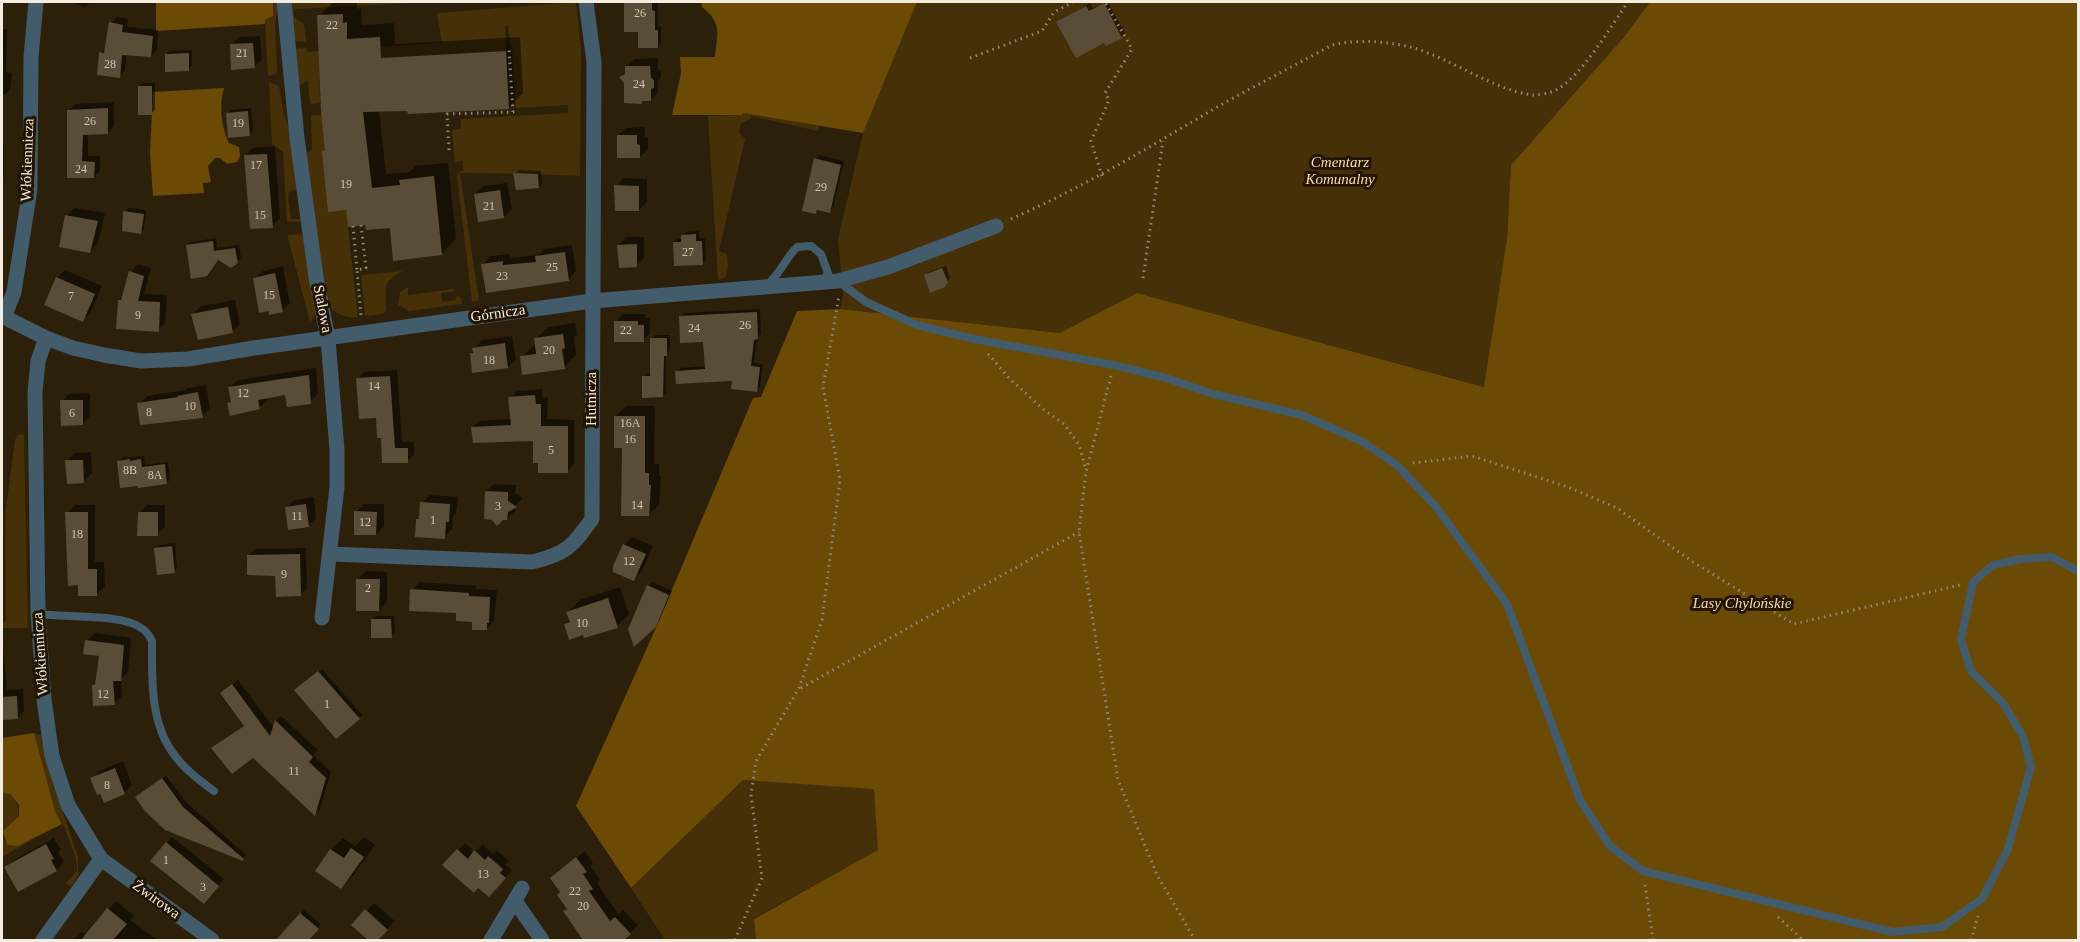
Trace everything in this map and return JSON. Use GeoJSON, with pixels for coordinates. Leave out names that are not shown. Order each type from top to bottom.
{"type":"FeatureCollection","features":[{"type":"Feature","properties":{"kind":"street","name":"Włókiennicza"},"geometry":{"type":"LineString","coordinates":[[3,316],[14,292],[30,189],[31,57],[36,2]]}},
{"type":"Feature","properties":{"kind":"street","name":"Stalowa"},"geometry":{"type":"LineString","coordinates":[[284,2],[297,138],[316,278],[328,339],[337,450],[337,487],[322,618]]}},
{"type":"Feature","properties":{"kind":"street","name":"Hutnicza"},"geometry":{"type":"LineString","coordinates":[[331,554],[532,561],[552,557],[575,543],[592,519],[594,62],[586,2]]}},
{"type":"Feature","properties":{"kind":"street","name":"Górnicza"},"geometry":{"type":"LineString","coordinates":[[3,316],[46,338],[73,348],[141,361],[188,359],[592,301],[834,283],[888,267],[996,226]]}},
{"type":"Feature","properties":{"kind":"street","name":"Włókiennicza"},"geometry":{"type":"LineString","coordinates":[[46,338],[38,361],[35,392],[38,614],[44,699],[52,756],[69,805],[101,859]]}},
{"type":"Feature","properties":{"kind":"street"},"geometry":{"type":"LineString","coordinates":[[43,940],[101,859]]}},
{"type":"Feature","properties":{"kind":"street","name":"Żwirowa"},"geometry":{"type":"LineString","coordinates":[[101,859],[212,940]]}},
{"type":"Feature","properties":{"kind":"street"},"geometry":{"type":"LineString","coordinates":[[491,940],[518,895],[542,940]]}},
{"type":"Feature","properties":{"kind":"lane"},"geometry":{"type":"LineString","coordinates":[[764,288],[778,275],[789,255],[797,247],[811,246],[821,254],[834,283],[866,302],[917,325],[974,339],[1114,365],[1166,378],[1213,394],[1302,415],[1364,442],[1397,465],[1437,508],[1507,604],[1580,800],[1610,846],[1642,871],[1893,932],[1942,927],[1982,899],[2008,849],[2031,767],[2023,736],[2003,703],[1971,671],[1961,640],[1973,582],[1993,565],[2021,559],[2052,557],[2079,571]]}},
{"type":"Feature","properties":{"kind":"lane"},"geometry":{"type":"LineString","coordinates":[[38,614],[132,623],[147,632],[152,641],[155,706],[160,728],[172,753],[195,777],[214,791]]}},
{"type":"Feature","properties":{"kind":"path"},"geometry":{"type":"LineString","coordinates":[[970,58],[1042,31],[1054,12],[1073,2]]}},
{"type":"Feature","properties":{"kind":"path"},"geometry":{"type":"LineString","coordinates":[[1102,176],[1091,141],[1109,100],[1105,93],[1132,49],[1105,2]]}},
{"type":"Feature","properties":{"kind":"path"},"geometry":{"type":"LineString","coordinates":[[996,226],[1102,176],[1220,106],[1332,45],[1347,42],[1391,44],[1414,48],[1513,90],[1536,95],[1554,91],[1566,83],[1581,67],[1629,2]]}},
{"type":"Feature","properties":{"kind":"path"},"geometry":{"type":"LineString","coordinates":[[449,150],[447,114],[513,112],[509,49]]}},
{"type":"Feature","properties":{"kind":"path"},"geometry":{"type":"LineString","coordinates":[[1143,278],[1163,141]]}},
{"type":"Feature","properties":{"kind":"path"},"geometry":{"type":"LineString","coordinates":[[357,270],[366,268],[361,225]]}},
{"type":"Feature","properties":{"kind":"path"},"geometry":{"type":"LineString","coordinates":[[353,226],[362,321]]}},
{"type":"Feature","properties":{"kind":"path"},"geometry":{"type":"LineString","coordinates":[[735,940],[762,878],[751,795],[756,760],[799,688],[822,620],[840,480],[823,387],[834,283]]}},
{"type":"Feature","properties":{"kind":"path"},"geometry":{"type":"LineString","coordinates":[[974,339],[1010,379],[1044,410],[1064,424],[1079,445],[1086,472]]}},
{"type":"Feature","properties":{"kind":"path"},"geometry":{"type":"LineString","coordinates":[[1114,365],[1086,472],[1079,532],[1118,780],[1157,875],[1195,940]]}},
{"type":"Feature","properties":{"kind":"path"},"geometry":{"type":"LineString","coordinates":[[1397,465],[1472,456],[1568,487],[1617,508],[1693,562],[1794,624],[1973,582]]}},
{"type":"Feature","properties":{"kind":"path"},"geometry":{"type":"LineString","coordinates":[[799,688],[1079,532]]}},
{"type":"Feature","properties":{"kind":"path"},"geometry":{"type":"LineString","coordinates":[[1642,871],[1653,940]]}},
{"type":"Feature","properties":{"kind":"green space"},"geometry":{"type":"Polygon","coordinates":[[[156,2],[273,2],[273,16],[265,20],[265,24],[156,31],[156,2]]]}},
{"type":"Feature","properties":{"kind":"green space"},"geometry":{"type":"Polygon","coordinates":[[[273,2],[279,2],[275,23],[277,71],[276,74],[268,76],[265,20],[273,16],[273,2]]]}},
{"type":"Feature","properties":{"kind":"green space"},"geometry":{"type":"Polygon","coordinates":[[[289,2],[434,2],[294,9],[294,17],[304,24],[306,42],[292,41],[289,2]]]}},
{"type":"Feature","properties":{"kind":"green space"},"geometry":{"type":"Polygon","coordinates":[[[576,2],[581,50],[580,176],[460,173],[479,301],[472,302],[457,176],[459,173],[463,170],[463,161],[455,162],[452,130],[461,129],[461,119],[568,113],[568,105],[516,108],[512,47],[510,47],[508,25],[505,26],[506,51],[319,62],[320,103],[310,104],[308,80],[296,88],[293,49],[306,48],[307,52],[442,43],[437,13],[576,2]]]}},
{"type":"Feature","properties":{"kind":"green space"},"geometry":{"type":"Polygon","coordinates":[[[701,2],[917,2],[863,133],[743,113],[742,115],[672,115],[681,73],[680,57],[715,57],[716,24],[702,7],[701,2]]]}},
{"type":"Feature","properties":{"kind":"green space","name":"Cmentarz Komunalny"},"geometry":{"type":"Polygon","coordinates":[[[917,2],[1650,2],[1624,37],[1511,165],[1507,239],[1485,387],[1137,293],[1061,333],[840,309],[843,294],[838,239],[863,133],[917,2]]]}},
{"type":"Feature","properties":{"kind":"green space","name":"Lasy Chylońskie"},"geometry":{"type":"Polygon","coordinates":[[[1650,2],[2078,2],[2078,940],[756,940],[754,919],[878,850],[874,789],[743,780],[631,888],[576,806],[655,630],[753,398],[761,397],[797,311],[840,309],[1060,333],[1137,293],[1484,387],[1507,239],[1511,165],[1624,37],[1650,2]]]}},
{"type":"Feature","properties":{"kind":"green space"},"geometry":{"type":"Polygon","coordinates":[[[269,82],[279,86],[291,137],[301,189],[289,191],[288,197],[291,219],[302,219],[301,222],[287,222],[283,152],[272,144],[269,82]]]}},
{"type":"Feature","properties":{"kind":"green space"},"geometry":{"type":"Polygon","coordinates":[[[224,88],[221,109],[223,123],[229,143],[239,147],[240,156],[237,162],[227,164],[220,158],[215,158],[208,166],[211,182],[203,183],[204,193],[153,196],[150,153],[153,92],[224,88]]]}},
{"type":"Feature","properties":{"kind":"green space"},"geometry":{"type":"Polygon","coordinates":[[[743,113],[820,126],[818,131],[751,116],[750,119],[741,123],[739,132],[745,139],[719,251],[727,254],[728,267],[726,277],[718,280],[708,116],[742,115],[743,113]]]}},
{"type":"Feature","properties":{"kind":"green space"},"geometry":{"type":"Polygon","coordinates":[[[311,115],[321,115],[327,151],[323,151],[346,210],[358,317],[342,315],[328,306],[303,155],[312,150],[311,115]]]}},
{"type":"Feature","properties":{"kind":"green space"},"geometry":{"type":"Polygon","coordinates":[[[305,234],[319,310],[310,322],[288,238],[288,235],[305,234]]]}},
{"type":"Feature","properties":{"kind":"green space"},"geometry":{"type":"Polygon","coordinates":[[[403,271],[391,279],[386,287],[386,310],[383,314],[365,316],[361,275],[403,271]]]}},
{"type":"Feature","properties":{"kind":"green space"},"geometry":{"type":"Polygon","coordinates":[[[408,287],[408,295],[454,289],[455,291],[441,293],[442,302],[456,300],[457,295],[461,298],[462,304],[409,311],[398,305],[400,292],[408,287]]]}},
{"type":"Feature","properties":{"kind":"green space"},"geometry":{"type":"Polygon","coordinates":[[[17,435],[24,435],[28,628],[2,628],[2,622],[6,621],[5,516],[15,440],[17,435]]]}},
{"type":"Feature","properties":{"kind":"green space"},"geometry":{"type":"Polygon","coordinates":[[[34,733],[41,735],[55,789],[78,857],[78,876],[71,887],[66,883],[77,871],[76,859],[63,824],[55,812],[34,733]]]}},
{"type":"Feature","properties":{"kind":"green space"},"geometry":{"type":"Polygon","coordinates":[[[34,733],[55,811],[62,824],[18,846],[7,845],[3,831],[19,816],[19,805],[10,794],[2,793],[2,738],[34,733]]]}},
{"type":"Feature","properties":{"kind":"green space"},"geometry":{"type":"Polygon","coordinates":[[[743,780],[874,788],[879,850],[754,918],[756,940],[665,940],[631,888],[743,780]]]}},
{"type":"Feature","properties":{"kind":"green space"},"geometry":{"type":"Polygon","coordinates":[[[2,793],[10,794],[18,807],[18,816],[4,839],[7,845],[18,846],[32,840],[2,857],[2,793]]]}},
{"type":"Feature","properties":{"kind":"building"},"geometry":{"type":"Polygon","coordinates":[[[624,2],[652,2],[652,10],[655,11],[655,30],[658,30],[658,48],[638,48],[638,32],[624,32],[624,2]]]}},
{"type":"Feature","properties":{"kind":"building"},"geometry":{"type":"Polygon","coordinates":[[[1104,3],[1122,38],[1106,46],[1104,43],[1076,58],[1056,22],[1086,6],[1089,11],[1104,3]]]}},
{"type":"Feature","properties":{"kind":"building"},"geometry":{"type":"Polygon","coordinates":[[[343,14],[343,23],[347,22],[347,39],[380,37],[381,58],[506,51],[509,109],[408,114],[407,111],[363,112],[372,188],[400,185],[399,180],[434,176],[442,255],[393,261],[390,228],[366,230],[365,225],[348,227],[346,210],[328,212],[322,151],[325,151],[317,15],[343,14]]]}},
{"type":"Feature","properties":{"kind":"building"},"geometry":{"type":"Polygon","coordinates":[[[109,22],[123,25],[122,32],[153,36],[151,57],[122,55],[120,78],[97,75],[99,52],[104,53],[109,22]]]}},
{"type":"Feature","properties":{"kind":"building"},"geometry":{"type":"Polygon","coordinates":[[[253,43],[255,68],[231,70],[230,44],[253,43]]]}},
{"type":"Feature","properties":{"kind":"building"},"geometry":{"type":"Polygon","coordinates":[[[189,53],[189,71],[165,72],[165,54],[189,53]]]}},
{"type":"Feature","properties":{"kind":"building"},"geometry":{"type":"Polygon","coordinates":[[[625,66],[650,66],[651,78],[654,80],[651,101],[642,101],[642,104],[624,103],[624,83],[619,77],[625,74],[625,66]]]}},
{"type":"Feature","properties":{"kind":"building"},"geometry":{"type":"Polygon","coordinates":[[[138,86],[152,86],[152,115],[138,115],[138,86]]]}},
{"type":"Feature","properties":{"kind":"building"},"geometry":{"type":"Polygon","coordinates":[[[108,108],[108,134],[83,135],[82,161],[95,162],[94,178],[67,178],[67,110],[108,108]]]}},
{"type":"Feature","properties":{"kind":"building"},"geometry":{"type":"Polygon","coordinates":[[[248,111],[250,136],[228,138],[226,113],[248,111]]]}},
{"type":"Feature","properties":{"kind":"building"},"geometry":{"type":"Polygon","coordinates":[[[617,135],[637,135],[640,158],[617,158],[617,135]]]}},
{"type":"Feature","properties":{"kind":"building"},"geometry":{"type":"Polygon","coordinates":[[[267,154],[273,228],[250,229],[244,155],[267,154]]]}},
{"type":"Feature","properties":{"kind":"building"},"geometry":{"type":"Polygon","coordinates":[[[814,158],[841,165],[830,213],[817,210],[816,214],[802,211],[814,158]]]}},
{"type":"Feature","properties":{"kind":"building"},"geometry":{"type":"Polygon","coordinates":[[[513,173],[538,174],[539,188],[516,190],[513,173]]]}},
{"type":"Feature","properties":{"kind":"building"},"geometry":{"type":"Polygon","coordinates":[[[614,185],[639,186],[639,211],[615,211],[614,185]]]}},
{"type":"Feature","properties":{"kind":"building"},"geometry":{"type":"Polygon","coordinates":[[[500,190],[504,218],[478,222],[474,194],[500,190]]]}},
{"type":"Feature","properties":{"kind":"building"},"geometry":{"type":"Polygon","coordinates":[[[123,211],[144,214],[141,234],[122,231],[123,211]]]}},
{"type":"Feature","properties":{"kind":"building"},"geometry":{"type":"Polygon","coordinates":[[[65,215],[98,221],[90,253],[59,247],[65,215]]]}},
{"type":"Feature","properties":{"kind":"building"},"geometry":{"type":"Polygon","coordinates":[[[696,234],[696,241],[702,241],[703,265],[674,266],[673,242],[681,242],[681,235],[696,234]]]}},
{"type":"Feature","properties":{"kind":"building"},"geometry":{"type":"Polygon","coordinates":[[[213,241],[214,251],[235,248],[238,263],[231,268],[218,260],[207,276],[191,279],[186,245],[213,241]]]}},
{"type":"Feature","properties":{"kind":"building"},"geometry":{"type":"Polygon","coordinates":[[[637,244],[637,267],[619,268],[617,245],[637,244]]]}},
{"type":"Feature","properties":{"kind":"building"},"geometry":{"type":"Polygon","coordinates":[[[565,252],[569,281],[486,293],[481,264],[503,261],[503,265],[536,262],[535,256],[565,252]]]}},
{"type":"Feature","properties":{"kind":"building"},"geometry":{"type":"Polygon","coordinates":[[[942,268],[948,282],[945,287],[930,293],[924,275],[942,268]]]}},
{"type":"Feature","properties":{"kind":"building"},"geometry":{"type":"Polygon","coordinates":[[[129,271],[144,276],[138,301],[160,302],[159,332],[116,329],[118,300],[121,300],[129,271]]]}},
{"type":"Feature","properties":{"kind":"building"},"geometry":{"type":"Polygon","coordinates":[[[275,273],[283,312],[269,315],[269,311],[259,313],[253,278],[275,273]]]}},
{"type":"Feature","properties":{"kind":"building"},"geometry":{"type":"Polygon","coordinates":[[[56,277],[95,294],[83,322],[44,305],[56,277]]]}},
{"type":"Feature","properties":{"kind":"building"},"geometry":{"type":"Polygon","coordinates":[[[228,307],[233,333],[198,340],[191,314],[228,307]]]}},
{"type":"Feature","properties":{"kind":"building"},"geometry":{"type":"Polygon","coordinates":[[[757,312],[758,339],[754,340],[751,366],[760,367],[757,392],[731,389],[732,381],[676,384],[675,371],[705,369],[703,342],[680,343],[679,316],[757,312]]]}},
{"type":"Feature","properties":{"kind":"building"},"geometry":{"type":"Polygon","coordinates":[[[614,321],[638,321],[638,325],[644,325],[644,342],[614,342],[614,321]]]}},
{"type":"Feature","properties":{"kind":"building"},"geometry":{"type":"Polygon","coordinates":[[[563,334],[565,348],[562,349],[565,369],[522,375],[520,356],[536,354],[534,338],[563,334]]]}},
{"type":"Feature","properties":{"kind":"building"},"geometry":{"type":"Polygon","coordinates":[[[650,338],[667,338],[663,397],[642,398],[642,376],[650,376],[650,338]]]}},
{"type":"Feature","properties":{"kind":"building"},"geometry":{"type":"Polygon","coordinates":[[[505,343],[508,368],[472,373],[470,353],[473,353],[472,348],[505,343]]]}},
{"type":"Feature","properties":{"kind":"building"},"geometry":{"type":"Polygon","coordinates":[[[309,375],[311,404],[287,407],[285,395],[258,400],[260,409],[230,416],[227,403],[231,402],[228,387],[309,375]]]}},
{"type":"Feature","properties":{"kind":"building"},"geometry":{"type":"Polygon","coordinates":[[[390,376],[395,448],[408,448],[408,463],[382,463],[381,438],[377,438],[376,418],[359,419],[356,378],[390,376]]]}},
{"type":"Feature","properties":{"kind":"building"},"geometry":{"type":"Polygon","coordinates":[[[198,392],[203,418],[140,425],[137,403],[198,392]]]}},
{"type":"Feature","properties":{"kind":"building"},"geometry":{"type":"Polygon","coordinates":[[[535,395],[536,404],[541,404],[541,426],[568,426],[568,473],[538,473],[538,463],[533,463],[533,441],[473,443],[471,427],[511,425],[508,397],[535,395]]]}},
{"type":"Feature","properties":{"kind":"building"},"geometry":{"type":"Polygon","coordinates":[[[60,400],[83,400],[83,425],[61,426],[60,400]]]}},
{"type":"Feature","properties":{"kind":"building"},"geometry":{"type":"Polygon","coordinates":[[[614,416],[645,416],[645,473],[649,473],[649,485],[651,485],[649,516],[621,516],[622,448],[614,448],[614,416]]]}},
{"type":"Feature","properties":{"kind":"building"},"geometry":{"type":"Polygon","coordinates":[[[130,459],[130,461],[141,459],[142,467],[165,464],[167,484],[120,488],[117,461],[130,459]]]}},
{"type":"Feature","properties":{"kind":"building"},"geometry":{"type":"Polygon","coordinates":[[[65,460],[83,460],[84,483],[67,484],[65,460]]]}},
{"type":"Feature","properties":{"kind":"building"},"geometry":{"type":"Polygon","coordinates":[[[485,491],[508,492],[508,501],[517,507],[508,512],[507,520],[503,520],[497,526],[492,520],[484,519],[485,491]]]}},
{"type":"Feature","properties":{"kind":"building"},"geometry":{"type":"Polygon","coordinates":[[[420,502],[450,504],[445,539],[415,537],[420,502]]]}},
{"type":"Feature","properties":{"kind":"building"},"geometry":{"type":"Polygon","coordinates":[[[306,504],[309,527],[288,530],[285,507],[306,504]]]}},
{"type":"Feature","properties":{"kind":"building"},"geometry":{"type":"Polygon","coordinates":[[[354,511],[377,512],[376,535],[354,535],[354,511]]]}},
{"type":"Feature","properties":{"kind":"building"},"geometry":{"type":"Polygon","coordinates":[[[65,512],[88,512],[88,569],[97,569],[97,596],[78,596],[78,585],[68,586],[65,512]]]}},
{"type":"Feature","properties":{"kind":"building"},"geometry":{"type":"Polygon","coordinates":[[[138,512],[158,512],[158,536],[137,536],[138,512]]]}},
{"type":"Feature","properties":{"kind":"building"},"geometry":{"type":"Polygon","coordinates":[[[623,544],[646,554],[634,581],[613,572],[613,566],[623,544]]]}},
{"type":"Feature","properties":{"kind":"building"},"geometry":{"type":"Polygon","coordinates":[[[172,546],[175,573],[157,575],[154,548],[172,546]]]}},
{"type":"Feature","properties":{"kind":"building"},"geometry":{"type":"Polygon","coordinates":[[[300,554],[301,596],[276,597],[275,576],[247,575],[247,555],[300,554]]]}},
{"type":"Feature","properties":{"kind":"building"},"geometry":{"type":"Polygon","coordinates":[[[356,579],[380,579],[379,611],[356,611],[356,579]]]}},
{"type":"Feature","properties":{"kind":"building"},"geometry":{"type":"Polygon","coordinates":[[[647,585],[669,595],[656,627],[634,647],[628,629],[647,585]]]}},
{"type":"Feature","properties":{"kind":"building"},"geometry":{"type":"Polygon","coordinates":[[[410,589],[469,593],[469,596],[490,597],[487,630],[472,630],[472,622],[456,621],[456,613],[409,611],[410,589]]]}},
{"type":"Feature","properties":{"kind":"building"},"geometry":{"type":"Polygon","coordinates":[[[608,598],[618,628],[569,640],[564,624],[570,622],[566,612],[608,598]]]}},
{"type":"Feature","properties":{"kind":"building"},"geometry":{"type":"Polygon","coordinates":[[[371,619],[391,619],[392,638],[371,638],[371,619]]]}},
{"type":"Feature","properties":{"kind":"building"},"geometry":{"type":"Polygon","coordinates":[[[85,640],[124,645],[121,681],[113,681],[115,705],[93,706],[92,685],[95,685],[99,656],[83,654],[85,640]]]}},
{"type":"Feature","properties":{"kind":"building"},"geometry":{"type":"Polygon","coordinates":[[[318,671],[360,719],[336,739],[294,690],[318,671]]]}},
{"type":"Feature","properties":{"kind":"building"},"geometry":{"type":"Polygon","coordinates":[[[232,684],[270,736],[275,720],[313,757],[309,762],[326,778],[315,816],[253,758],[232,774],[211,748],[244,726],[220,693],[232,684]]]}},
{"type":"Feature","properties":{"kind":"building"},"geometry":{"type":"Polygon","coordinates":[[[17,696],[18,719],[2,720],[2,697],[17,696]]]}},
{"type":"Feature","properties":{"kind":"building"},"geometry":{"type":"Polygon","coordinates":[[[115,768],[125,794],[104,803],[100,794],[97,795],[90,778],[115,768]]]}},
{"type":"Feature","properties":{"kind":"building"},"geometry":{"type":"Polygon","coordinates":[[[162,778],[183,807],[244,859],[243,861],[165,830],[145,811],[135,797],[162,778]]]}},
{"type":"Feature","properties":{"kind":"building"},"geometry":{"type":"Polygon","coordinates":[[[166,842],[219,886],[204,904],[150,861],[166,842]]]}},
{"type":"Feature","properties":{"kind":"building"},"geometry":{"type":"Polygon","coordinates":[[[46,844],[57,871],[18,892],[4,867],[46,844]]]}},
{"type":"Feature","properties":{"kind":"building"},"geometry":{"type":"Polygon","coordinates":[[[351,848],[364,857],[341,889],[315,871],[330,849],[344,858],[351,848]]]}},
{"type":"Feature","properties":{"kind":"building"},"geometry":{"type":"Polygon","coordinates":[[[457,849],[468,859],[474,850],[485,860],[488,856],[503,869],[500,873],[506,878],[489,897],[478,888],[474,893],[442,865],[457,849]]]}},
{"type":"Feature","properties":{"kind":"building"},"geometry":{"type":"Polygon","coordinates":[[[576,857],[587,872],[583,874],[593,889],[589,891],[610,921],[615,917],[631,934],[624,940],[583,940],[563,911],[567,909],[557,895],[560,892],[550,878],[576,857]]]}},
{"type":"Feature","properties":{"kind":"building"},"geometry":{"type":"Polygon","coordinates":[[[107,908],[127,924],[113,940],[81,940],[107,908]]]}},
{"type":"Feature","properties":{"kind":"building"},"geometry":{"type":"Polygon","coordinates":[[[365,909],[388,930],[378,940],[368,940],[351,925],[365,909]]]}},
{"type":"Feature","properties":{"kind":"building"},"geometry":{"type":"Polygon","coordinates":[[[300,913],[319,929],[309,940],[276,940],[300,913]]]}}]}
